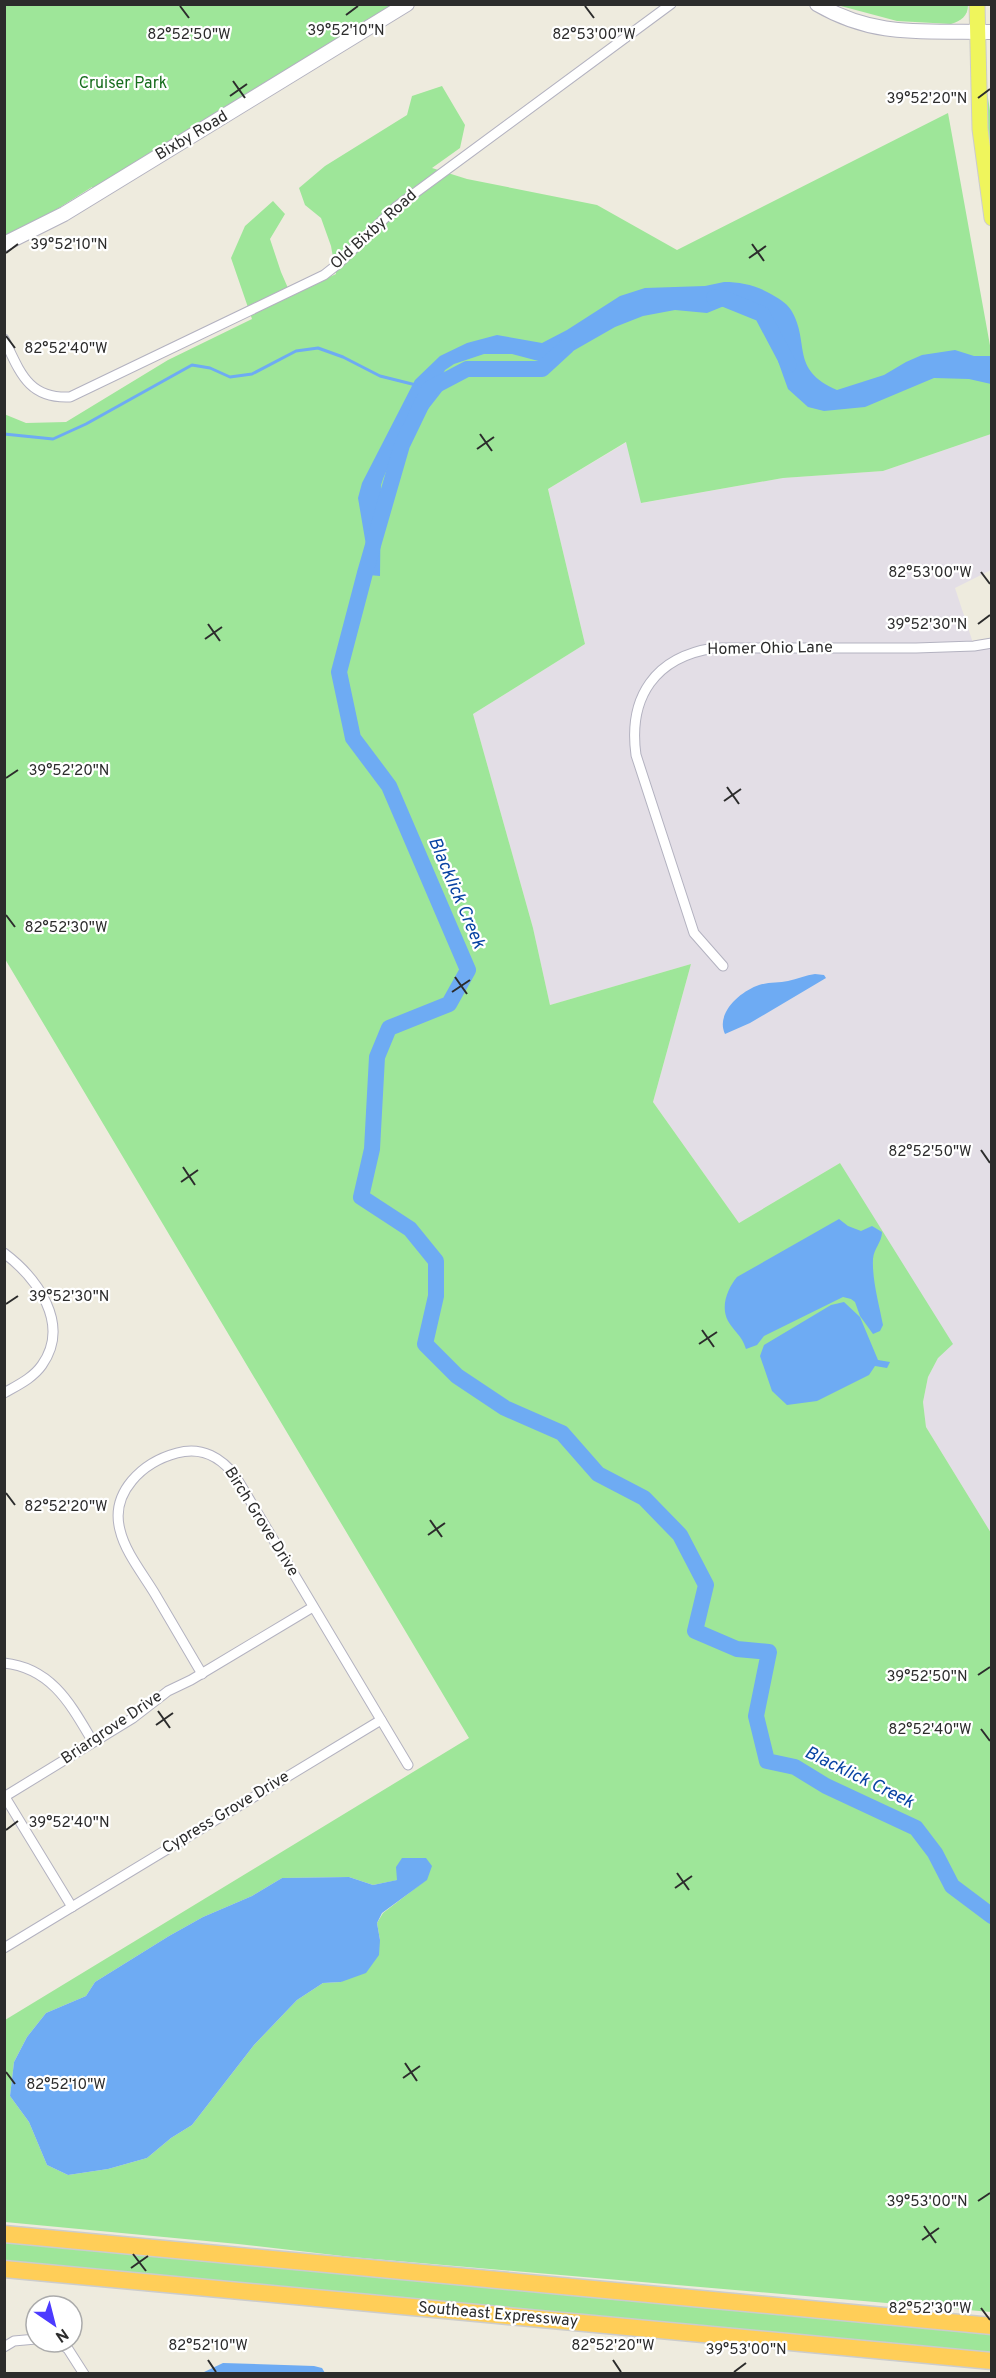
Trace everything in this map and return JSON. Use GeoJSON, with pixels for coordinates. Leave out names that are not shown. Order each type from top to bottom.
{"type":"FeatureCollection","features":[{"type":"Feature","properties":{"kind":"highway"},"geometry":{"type":"LineString","coordinates":[[4,2234],[992,2326]]}},
{"type":"Feature","properties":{"kind":"highway","name":"Southeast Expressway"},"geometry":{"type":"LineString","coordinates":[[4,2269],[992,2361]]}},
{"type":"Feature","properties":{"kind":"main road"},"geometry":{"type":"LineString","coordinates":[[977,4],[984,31],[980,129],[992,218]]}},
{"type":"Feature","properties":{"kind":"street","name":"Bixby Road"},"geometry":{"type":"LineString","coordinates":[[4,244],[54,219],[407,4]]}},
{"type":"Feature","properties":{"kind":"street","name":"Old Bixby Road"},"geometry":{"type":"LineString","coordinates":[[4,339],[20,372],[35,390],[46,396],[70,397],[324,275],[396,207],[670,4]]}},
{"type":"Feature","properties":{"kind":"street"},"geometry":{"type":"LineString","coordinates":[[817,4],[863,26],[886,30],[984,31]]}},
{"type":"Feature","properties":{"kind":"street","name":"Homer Ohio Lane"},"geometry":{"type":"LineString","coordinates":[[723,966],[694,933],[636,754],[633,733],[636,711],[647,686],[660,670],[685,655],[714,648],[916,648],[974,646],[992,643]]}},
{"type":"Feature","properties":{"kind":"street"},"geometry":{"type":"LineString","coordinates":[[4,1252],[23,1270],[44,1297],[49,1307],[53,1328],[50,1349],[41,1366],[34,1374],[4,1393]]}},
{"type":"Feature","properties":{"kind":"street","name":"Birch Grove Drive"},"geometry":{"type":"LineString","coordinates":[[202,1674],[125,1543],[118,1517],[120,1503],[133,1479],[163,1459],[190,1451],[204,1452],[223,1461],[236,1477],[408,1765]]}},
{"type":"Feature","properties":{"kind":"street","name":"Briargrove Drive"},"geometry":{"type":"LineString","coordinates":[[5,1797],[133,1718],[168,1691],[202,1674],[313,1606]]}},
{"type":"Feature","properties":{"kind":"street"},"geometry":{"type":"LineString","coordinates":[[4,1663],[31,1670],[53,1684],[66,1697],[93,1742]]}},
{"type":"Feature","properties":{"kind":"street","name":"Cypress Grove Drive"},"geometry":{"type":"LineString","coordinates":[[4,1948],[381,1720]]}},
{"type":"Feature","properties":{"kind":"street"},"geometry":{"type":"LineString","coordinates":[[5,1797],[72,1907]]}},
{"type":"Feature","properties":{"kind":"street"},"geometry":{"type":"LineString","coordinates":[[4,2347],[14,2341],[24,2340]]}},
{"type":"Feature","properties":{"kind":"street"},"geometry":{"type":"LineString","coordinates":[[71,2354],[84,2373]]}},
{"type":"Feature","properties":{"kind":"shaded area"},"geometry":{"type":"Polygon","coordinates":[[[991,434],[991,570],[955,588],[974,646],[992,643],[991,1533],[926,1427],[923,1402],[928,1377],[938,1358],[840,1163],[739,1223],[653,1102],[691,964],[550,1005],[533,928],[473,714],[585,644],[548,489],[627,442],[642,503],[783,478],[883,471],[991,434]]]}},
{"type":"Feature","properties":{"kind":"green space"},"geometry":{"type":"Polygon","coordinates":[[[968,4],[963,18],[951,24],[897,21],[837,5],[968,4]]]}},
{"type":"Feature","properties":{"kind":"green space","name":"Cruiser Park"},"geometry":{"type":"Polygon","coordinates":[[[5,5],[407,5],[96,194],[92,187],[43,218],[5,238],[5,5]]]}},
{"type":"Feature","properties":{"kind":"green space"},"geometry":{"type":"Polygon","coordinates":[[[985,79],[991,117],[991,168],[984,88],[985,79]]]}},
{"type":"Feature","properties":{"kind":"green space"},"geometry":{"type":"Polygon","coordinates":[[[442,86],[465,125],[460,148],[432,168],[467,179],[597,205],[677,250],[948,113],[991,351],[991,434],[883,471],[783,478],[641,503],[626,442],[548,489],[585,644],[473,714],[533,928],[550,1005],[691,964],[653,1102],[739,1223],[840,1163],[953,1344],[938,1358],[928,1377],[923,1402],[926,1427],[991,1533],[991,2312],[351,2257],[5,2222],[5,2020],[469,1738],[5,959],[4,414],[26,423],[66,422],[168,360],[252,319],[231,258],[245,226],[273,201],[285,214],[270,239],[291,295],[336,274],[331,246],[321,218],[305,205],[299,188],[325,166],[407,115],[412,96],[442,86]],[[349,1877],[282,1878],[252,1896],[203,1917],[169,1936],[95,1982],[86,1996],[46,2013],[27,2037],[14,2062],[10,2096],[29,2122],[47,2165],[68,2175],[108,2169],[147,2158],[171,2138],[192,2125],[254,2045],[297,2000],[323,1983],[341,1982],[380,1940],[377,1923],[383,1913],[426,1880],[398,1880],[373,1885],[349,1877]]]}},
{"type":"Feature","properties":{"kind":"green space"},"geometry":{"type":"Polygon","coordinates":[[[4,2240],[991,2332],[991,2353],[5,2262],[4,2240]]]}},
{"type":"Feature","properties":{"kind":"water"},"geometry":{"type":"Polygon","coordinates":[[[724,282],[742,283],[758,288],[775,296],[786,305],[797,322],[804,354],[812,373],[822,382],[837,390],[884,375],[922,355],[955,350],[974,356],[991,356],[991,384],[969,379],[934,378],[865,407],[824,411],[808,407],[788,389],[778,361],[778,341],[770,319],[751,303],[742,301],[707,313],[675,310],[643,316],[615,327],[559,359],[546,363],[512,354],[484,354],[454,364],[445,370],[439,382],[445,387],[409,433],[393,458],[381,485],[380,576],[357,574],[366,545],[358,498],[362,483],[415,380],[440,356],[467,343],[497,335],[542,343],[620,296],[645,288],[705,286],[724,282]]]}},
{"type":"Feature","properties":{"kind":"water"},"geometry":{"type":"Polygon","coordinates":[[[815,974],[824,975],[826,978],[750,1023],[725,1034],[723,1026],[727,1011],[745,992],[762,984],[788,981],[815,974]]]}},
{"type":"Feature","properties":{"kind":"water"},"geometry":{"type":"Polygon","coordinates":[[[839,1219],[848,1226],[861,1231],[872,1226],[882,1232],[873,1259],[883,1325],[880,1331],[873,1334],[860,1316],[855,1302],[843,1297],[764,1336],[757,1345],[746,1349],[726,1315],[726,1297],[734,1281],[737,1277],[839,1219]]]}},
{"type":"Feature","properties":{"kind":"water"},"geometry":{"type":"Polygon","coordinates":[[[844,1302],[860,1317],[878,1360],[890,1362],[887,1368],[875,1366],[869,1375],[817,1401],[787,1405],[772,1391],[760,1356],[764,1345],[831,1305],[844,1302]]]}},
{"type":"Feature","properties":{"kind":"water"},"geometry":{"type":"Polygon","coordinates":[[[402,1858],[426,1858],[432,1866],[427,1880],[382,1913],[377,1923],[380,1940],[379,1955],[366,1973],[341,1982],[323,1983],[297,2000],[254,2045],[192,2125],[171,2138],[147,2158],[108,2169],[68,2175],[47,2165],[29,2122],[10,2096],[14,2062],[27,2037],[46,2013],[86,1996],[95,1982],[169,1936],[203,1917],[252,1896],[282,1878],[349,1877],[373,1885],[397,1880],[396,1867],[402,1858]]]}},
{"type":"Feature","properties":{"kind":"water"},"geometry":{"type":"Polygon","coordinates":[[[223,2363],[314,2366],[322,2368],[325,2373],[202,2373],[223,2363]]]}},
{"type":"Feature","properties":{"kind":"waterway","name":"Blacklick Creek"},"geometry":{"type":"LineString","coordinates":[[714,298],[720,297],[762,314],[789,365]]}},
{"type":"Feature","properties":{"kind":"waterway","name":"Blacklick Creek"},"geometry":{"type":"LineString","coordinates":[[567,346],[542,369],[467,369],[429,389],[402,445],[339,672],[353,738],[389,786],[468,970],[449,1004],[389,1028],[377,1057],[372,1149],[361,1197],[410,1229],[436,1261],[436,1296],[425,1344],[457,1376],[505,1408],[562,1433],[598,1474],[644,1498],[680,1535],[706,1585],[695,1631],[737,1649],[769,1652],[756,1716],[767,1761],[795,1767],[826,1786],[916,1828],[935,1853],[952,1886],[992,1916]]}},
{"type":"Feature","properties":{"kind":"waterway"},"geometry":{"type":"LineString","coordinates":[[4,434],[53,439],[86,424],[192,365],[210,368],[230,377],[252,374],[296,351],[318,348],[343,357],[380,376],[416,385]]}}]}
